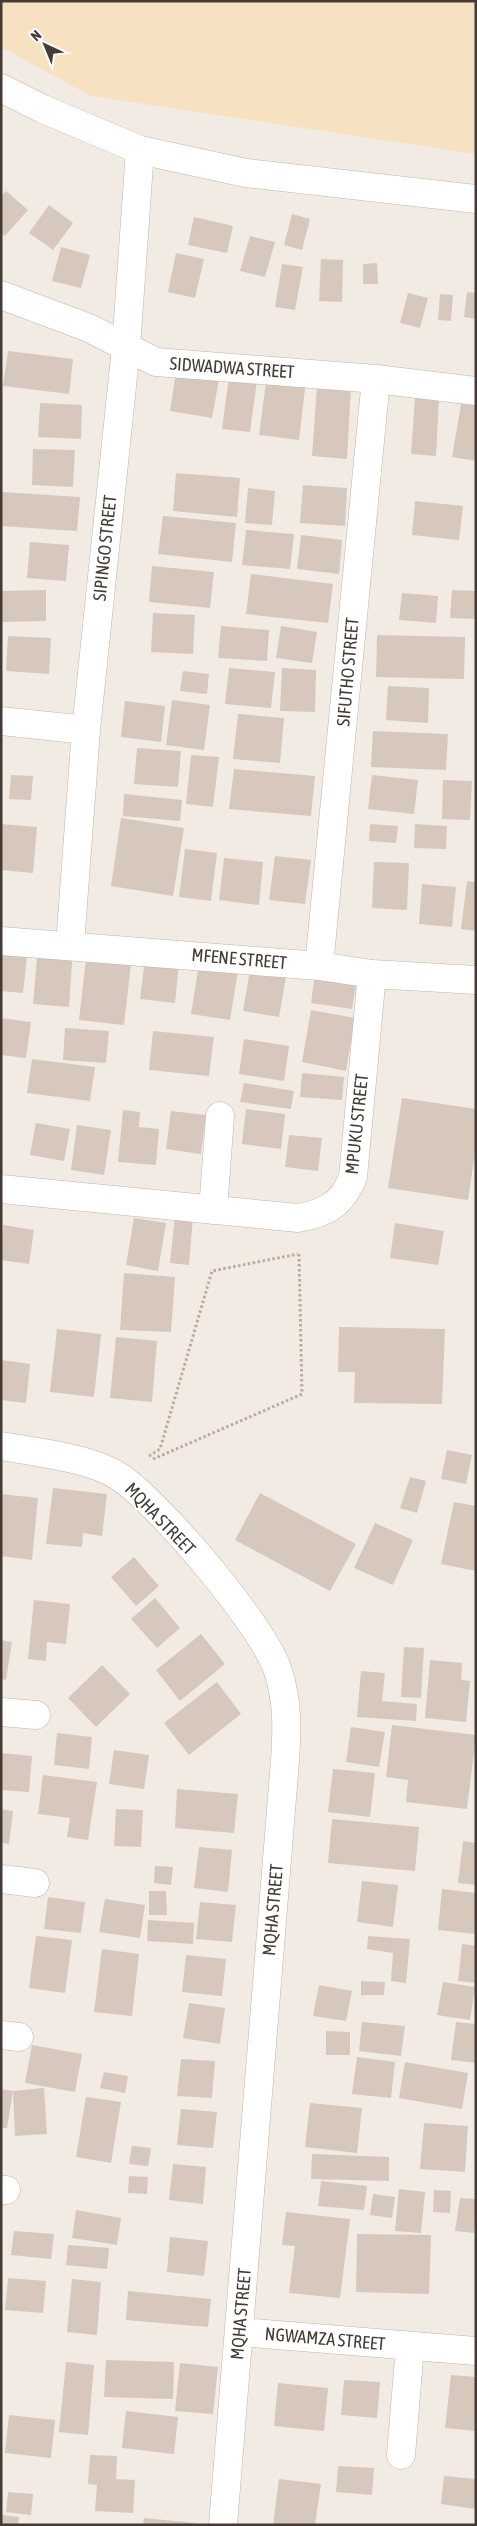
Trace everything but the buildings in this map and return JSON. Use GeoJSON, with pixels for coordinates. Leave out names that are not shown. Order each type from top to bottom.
{"type":"FeatureCollection","features":[{"type":"Feature","properties":{"kind":"street"},"geometry":{"type":"LineString","coordinates":[[1,88],[42,109],[140,150],[246,173],[476,199]]}},
{"type":"Feature","properties":{"kind":"street","name":"SIPINGO STREET"},"geometry":{"type":"LineString","coordinates":[[70,945],[86,730],[126,348],[140,150]]}},
{"type":"Feature","properties":{"kind":"street","name":"SIDWADWA STREET"},"geometry":{"type":"LineString","coordinates":[[1,295],[89,328],[156,362],[376,379],[476,391]]}},
{"type":"Feature","properties":{"kind":"street","name":"SIFUTHO STREET"},"geometry":{"type":"LineString","coordinates":[[319,966],[376,379]]}},
{"type":"Feature","properties":{"kind":"street"},"geometry":{"type":"LineString","coordinates":[[1,721],[86,730]]}},
{"type":"Feature","properties":{"kind":"street","name":"MFENE STREET"},"geometry":{"type":"LineString","coordinates":[[1,941],[319,966],[372,974],[476,980]]}},
{"type":"Feature","properties":{"kind":"street","name":"MPUKU STREET"},"geometry":{"type":"LineString","coordinates":[[1,1189],[298,1218],[315,1215],[333,1206],[346,1193],[353,1177],[372,974]]}},
{"type":"Feature","properties":{"kind":"street"},"geometry":{"type":"LineString","coordinates":[[213,1210],[220,1116]]}},
{"type":"Feature","properties":{"kind":"street","name":"MQHA STREET"},"geometry":{"type":"LineString","coordinates":[[1,1446],[69,1458],[117,1475],[143,1495],[179,1534],[266,1644],[278,1669],[285,1696],[287,1723],[285,1762],[223,2525]]}},
{"type":"Feature","properties":{"kind":"street"},"geometry":{"type":"LineString","coordinates":[[1,1712],[36,1715]]}},
{"type":"Feature","properties":{"kind":"street"},"geometry":{"type":"LineString","coordinates":[[1,1879],[35,1883]]}},
{"type":"Feature","properties":{"kind":"street","name":"NGWAMZA STREET"},"geometry":{"type":"LineString","coordinates":[[240,2332],[476,2351]]}},
{"type":"Feature","properties":{"kind":"street","name":"NGWAMZA STREET"},"geometry":{"type":"LineString","coordinates":[[401,2455],[410,2346]]}},
{"type":"Feature","properties":{"kind":"path"},"geometry":{"type":"LineString","coordinates":[[117,1475],[302,1394],[300,1254],[315,1215]]}},
{"type":"Feature","properties":{"kind":"path"},"geometry":{"type":"LineString","coordinates":[[117,1475],[160,1449],[212,1271],[300,1254]]}},
{"type":"Feature","properties":{"kind":"sand"},"geometry":{"type":"Polygon","coordinates":[[[1,1],[476,1],[476,154],[91,96],[1,47],[1,1]]]}}]}
